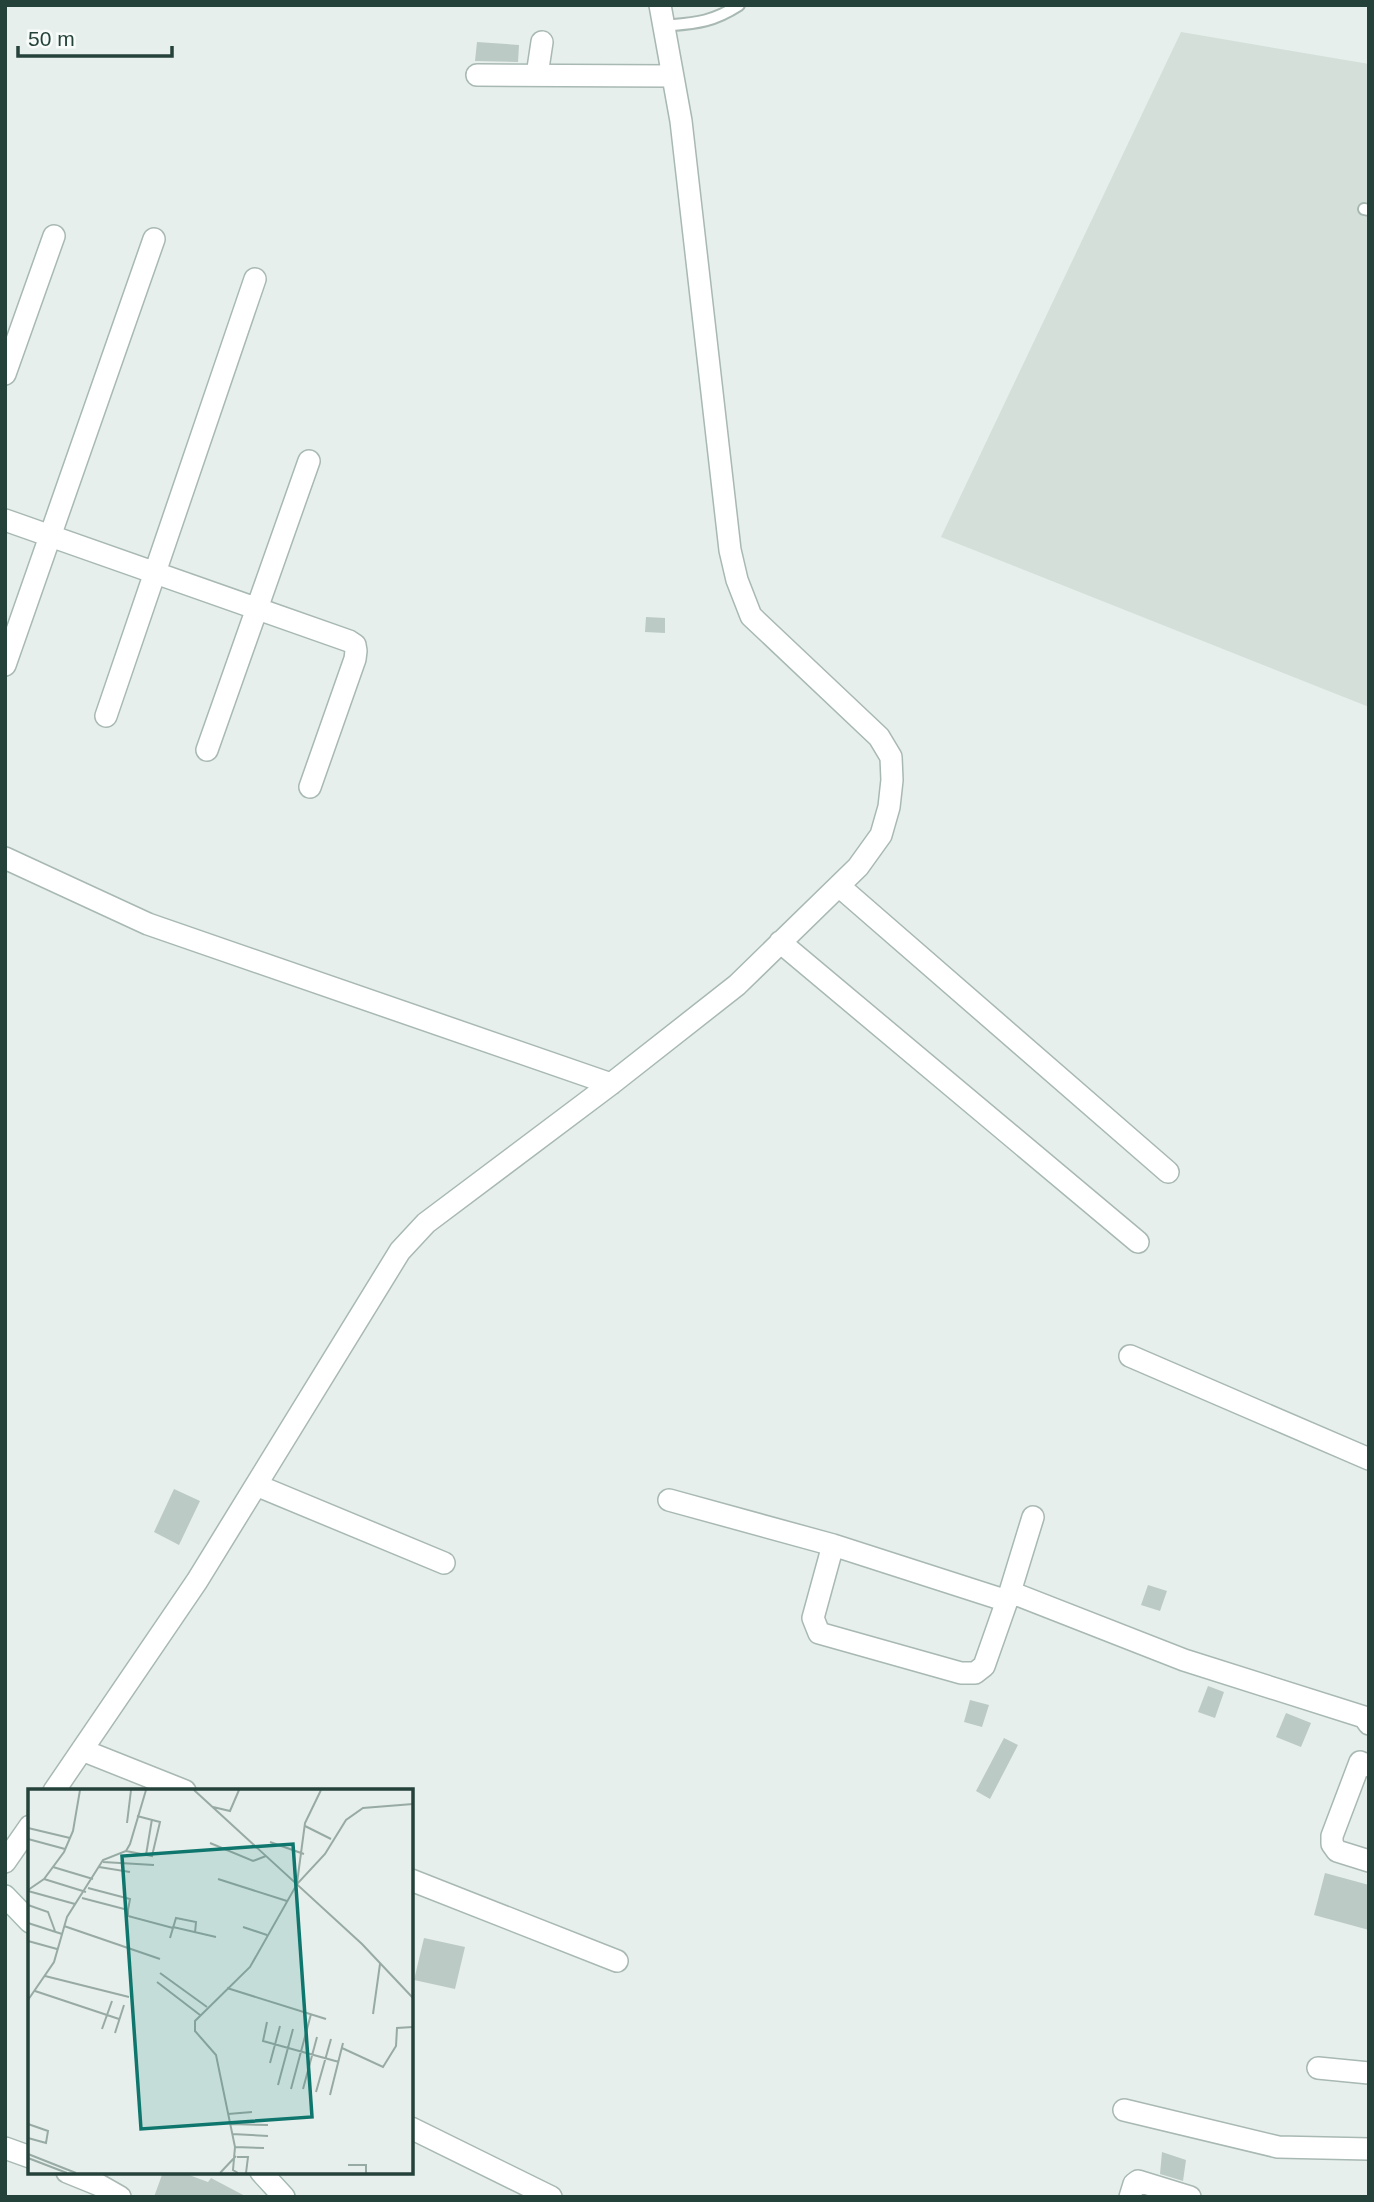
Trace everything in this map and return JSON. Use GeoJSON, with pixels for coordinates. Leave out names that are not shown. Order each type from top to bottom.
{"type":"FeatureCollection","features":[{"type":"Feature","properties":{"kind":"street"},"geometry":{"type":"LineString","coordinates":[[55,1789],[197,1580],[411,1237],[737,985],[858,867],[881,835],[889,807],[892,780],[891,757],[880,737],[751,616],[737,580],[730,550],[681,121],[661,16]]}},
{"type":"Feature","properties":{"kind":"street"},"geometry":{"type":"LineString","coordinates":[[537,75],[542,42]]}},
{"type":"Feature","properties":{"kind":"street"},"geometry":{"type":"LineString","coordinates":[[477,75],[672,76]]}},
{"type":"Feature","properties":{"kind":"street"},"geometry":{"type":"LineString","coordinates":[[5,374],[54,236]]}},
{"type":"Feature","properties":{"kind":"street"},"geometry":{"type":"LineString","coordinates":[[5,665],[154,239]]}},
{"type":"Feature","properties":{"kind":"street"},"geometry":{"type":"LineString","coordinates":[[106,716],[255,279]]}},
{"type":"Feature","properties":{"kind":"street"},"geometry":{"type":"LineString","coordinates":[[207,750],[309,461]]}},
{"type":"Feature","properties":{"kind":"street"},"geometry":{"type":"LineString","coordinates":[[5,520],[355,645],[355,659],[310,787]]}},
{"type":"Feature","properties":{"kind":"street"},"geometry":{"type":"LineString","coordinates":[[5,858],[148,924],[611,1084]]}},
{"type":"Feature","properties":{"kind":"street"},"geometry":{"type":"LineString","coordinates":[[839,886],[1168,1172]]}},
{"type":"Feature","properties":{"kind":"street"},"geometry":{"type":"LineString","coordinates":[[780,942],[1138,1242]]}},
{"type":"Feature","properties":{"kind":"street"},"geometry":{"type":"LineString","coordinates":[[1130,1356],[1369,1459]]}},
{"type":"Feature","properties":{"kind":"street"},"geometry":{"type":"LineString","coordinates":[[256,1485],[444,1563]]}},
{"type":"Feature","properties":{"kind":"street"},"geometry":{"type":"LineString","coordinates":[[669,1500],[1009,1597],[1184,1660],[1364,1717],[1369,1724]]}},
{"type":"Feature","properties":{"kind":"street"},"geometry":{"type":"LineString","coordinates":[[833,1545],[813,1618],[819,1633],[961,1673],[975,1673],[984,1666],[1009,1597],[1033,1517]]}},
{"type":"Feature","properties":{"kind":"street"},"geometry":{"type":"LineString","coordinates":[[1369,1732],[1364,1764],[1332,1836],[1332,1844],[1337,1851],[1369,1861]]}},
{"type":"Feature","properties":{"kind":"street"},"geometry":{"type":"LineString","coordinates":[[82,1750],[179,1789]]}},
{"type":"Feature","properties":{"kind":"street"},"geometry":{"type":"LineString","coordinates":[[5,1862],[28,1829]]}},
{"type":"Feature","properties":{"kind":"street"},"geometry":{"type":"LineString","coordinates":[[413,1881],[617,1961]]}},
{"type":"Feature","properties":{"kind":"street"},"geometry":{"type":"LineString","coordinates":[[5,1896],[28,1920]]}},
{"type":"Feature","properties":{"kind":"street"},"geometry":{"type":"LineString","coordinates":[[1318,2067],[1369,2073]]}},
{"type":"Feature","properties":{"kind":"street"},"geometry":{"type":"LineString","coordinates":[[1124,2110],[1278,2147],[1369,2149]]}},
{"type":"Feature","properties":{"kind":"street"},"geometry":{"type":"LineString","coordinates":[[413,2129],[551,2197]]}},
{"type":"Feature","properties":{"kind":"street"},"geometry":{"type":"LineString","coordinates":[[5,2148],[28,2157]]}},
{"type":"Feature","properties":{"kind":"street"},"geometry":{"type":"LineString","coordinates":[[72,2174],[120,2197]]}},
{"type":"Feature","properties":{"kind":"street"},"geometry":{"type":"LineString","coordinates":[[263,2174],[284,2197]]}},
{"type":"Feature","properties":{"kind":"street"},"geometry":{"type":"LineString","coordinates":[[1130,2197],[1134,2184],[1138,2181],[1187,2196]]}},
{"type":"Feature","properties":{"kind":"lane"},"geometry":{"type":"LineString","coordinates":[[661,16],[705,22],[722,16],[739,5]]}},
{"type":"Feature","properties":{"kind":"shaded area"},"geometry":{"type":"Polygon","coordinates":[[[1181,32],[1369,64],[1369,707],[941,537],[1181,32]]]}},
{"type":"Feature","properties":{"kind":"building"},"geometry":{"type":"Polygon","coordinates":[[[477,42],[519,45],[518,62],[475,61],[477,42]]]}},
{"type":"Feature","properties":{"kind":"building"},"geometry":{"type":"Polygon","coordinates":[[[646,617],[665,618],[665,633],[645,632],[646,617]]]}},
{"type":"Feature","properties":{"kind":"building"},"geometry":{"type":"Polygon","coordinates":[[[174,1489],[200,1501],[179,1545],[154,1532],[174,1489]]]}},
{"type":"Feature","properties":{"kind":"building"},"geometry":{"type":"Polygon","coordinates":[[[1148,1585],[1167,1591],[1160,1611],[1141,1605],[1148,1585]]]}},
{"type":"Feature","properties":{"kind":"building"},"geometry":{"type":"Polygon","coordinates":[[[1208,1686],[1224,1692],[1215,1718],[1198,1712],[1208,1686]]]}},
{"type":"Feature","properties":{"kind":"building"},"geometry":{"type":"Polygon","coordinates":[[[970,1700],[989,1705],[982,1727],[964,1722],[970,1700]]]}},
{"type":"Feature","properties":{"kind":"building"},"geometry":{"type":"Polygon","coordinates":[[[1286,1713],[1311,1723],[1301,1747],[1276,1737],[1286,1713]]]}},
{"type":"Feature","properties":{"kind":"building"},"geometry":{"type":"Polygon","coordinates":[[[1004,1738],[1018,1745],[990,1799],[976,1791],[1004,1738]]]}},
{"type":"Feature","properties":{"kind":"building"},"geometry":{"type":"Polygon","coordinates":[[[1325,1873],[1369,1885],[1369,1930],[1314,1915],[1325,1873]]]}},
{"type":"Feature","properties":{"kind":"building"},"geometry":{"type":"Polygon","coordinates":[[[424,1938],[465,1947],[455,1989],[414,1980],[424,1938]]]}},
{"type":"Feature","properties":{"kind":"building"},"geometry":{"type":"Polygon","coordinates":[[[1162,2152],[1186,2160],[1183,2181],[1160,2174],[1162,2152]]]}},
{"type":"Feature","properties":{"kind":"building"},"geometry":{"type":"Polygon","coordinates":[[[162,2174],[186,2174],[208,2182],[211,2178],[247,2197],[154,2197],[162,2174]]]}}]}
